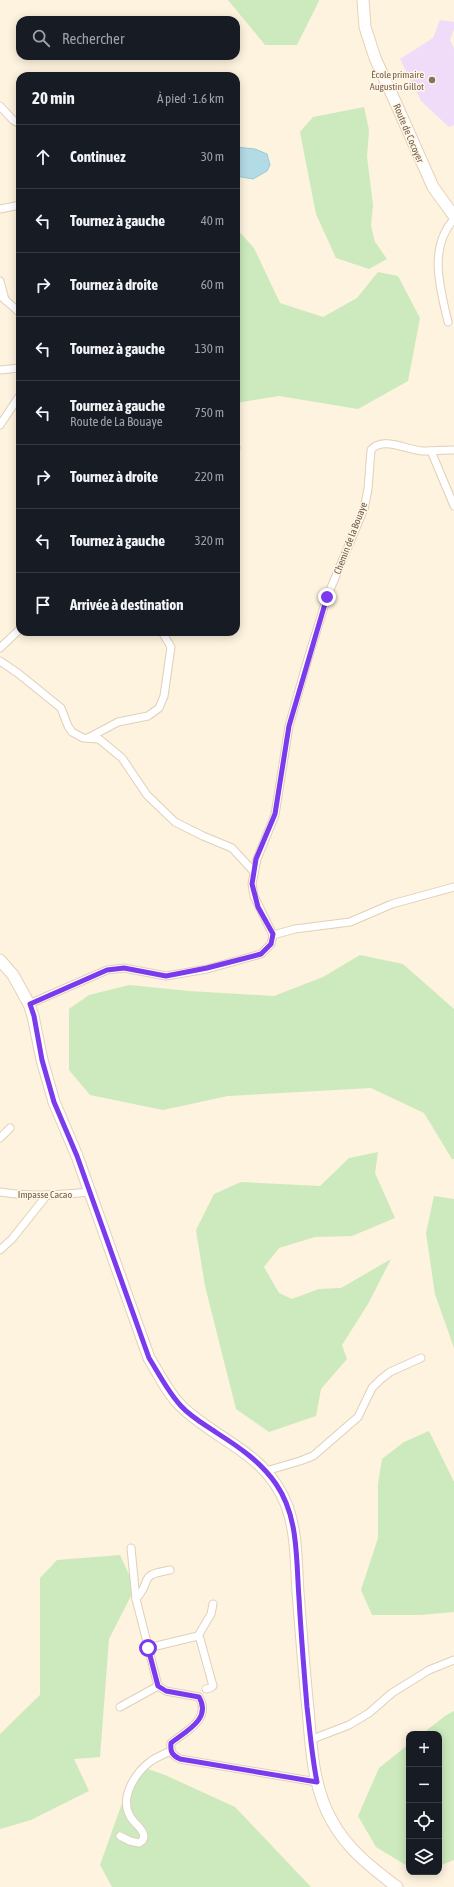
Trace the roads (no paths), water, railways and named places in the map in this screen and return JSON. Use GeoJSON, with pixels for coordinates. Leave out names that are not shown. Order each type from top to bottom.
{"type":"FeatureCollection","features":[{"type":"Feature","properties":{"kind":"main road","name":"Route de Cocoyer"},"geometry":{"type":"LineString","coordinates":[[363,0],[365,27],[374,58],[433,188],[454,216]]}},
{"type":"Feature","properties":{"kind":"main road"},"geometry":{"type":"LineString","coordinates":[[0,960],[13,975],[30,1004],[47,1081],[54,1102],[77,1156],[149,1358],[164,1383],[181,1406],[200,1422],[247,1453],[266,1471],[277,1485],[287,1506],[293,1526],[297,1550],[298,1586],[310,1740],[317,1782],[322,1799],[332,1821],[344,1840],[365,1862],[397,1887]]}},
{"type":"Feature","properties":{"kind":"street"},"geometry":{"type":"LineString","coordinates":[[0,106],[16,122]]}},
{"type":"Feature","properties":{"kind":"street"},"geometry":{"type":"LineString","coordinates":[[0,209],[16,206]]}},
{"type":"Feature","properties":{"kind":"street"},"geometry":{"type":"LineString","coordinates":[[448,322],[439,286],[439,253],[442,237],[454,219]]}},
{"type":"Feature","properties":{"kind":"street"},"geometry":{"type":"LineString","coordinates":[[0,281],[3,298],[16,309]]}},
{"type":"Feature","properties":{"kind":"street"},"geometry":{"type":"LineString","coordinates":[[0,370],[16,368]]}},
{"type":"Feature","properties":{"kind":"street"},"geometry":{"type":"LineString","coordinates":[[0,425],[16,401]]}},
{"type":"Feature","properties":{"kind":"street","name":"Chemin de la Bouaye"},"geometry":{"type":"LineString","coordinates":[[273,934],[254,896],[252,884],[256,859],[275,814],[289,726],[301,681],[327,597],[364,509],[368,489],[371,450],[375,446],[386,444],[421,451],[454,450]]}},
{"type":"Feature","properties":{"kind":"street"},"geometry":{"type":"LineString","coordinates":[[431,451],[454,506]]}},
{"type":"Feature","properties":{"kind":"street"},"geometry":{"type":"LineString","coordinates":[[0,648],[16,633]]}},
{"type":"Feature","properties":{"kind":"street"},"geometry":{"type":"LineString","coordinates":[[88,738],[118,722],[148,716],[160,708],[164,696],[171,647],[164,636]]}},
{"type":"Feature","properties":{"kind":"street"},"geometry":{"type":"LineString","coordinates":[[0,661],[20,674],[61,708],[72,732],[83,738],[99,739],[122,758],[147,795],[175,822],[232,848],[254,872]]}},
{"type":"Feature","properties":{"kind":"street"},"geometry":{"type":"LineString","coordinates":[[30,1004],[107,970],[124,968],[166,976],[238,961],[261,954],[271,944],[273,934],[295,929],[350,922],[392,904],[454,887]]}},
{"type":"Feature","properties":{"kind":"street"},"geometry":{"type":"LineString","coordinates":[[0,1138],[10,1128]]}},
{"type":"Feature","properties":{"kind":"street","name":"Impasse Cacao"},"geometry":{"type":"LineString","coordinates":[[0,1192],[19,1195],[47,1195],[89,1192]]}},
{"type":"Feature","properties":{"kind":"street"},"geometry":{"type":"LineString","coordinates":[[0,1250],[12,1239],[47,1195]]}},
{"type":"Feature","properties":{"kind":"street"},"geometry":{"type":"LineString","coordinates":[[266,1471],[313,1456],[358,1417],[372,1388],[380,1380],[390,1372],[421,1358]]}},
{"type":"Feature","properties":{"kind":"street"},"geometry":{"type":"LineString","coordinates":[[132,1548],[136,1599],[158,1686],[166,1691],[199,1697],[204,1710],[201,1718],[171,1743],[170,1751],[173,1756],[180,1759],[317,1782]]}},
{"type":"Feature","properties":{"kind":"street"},"geometry":{"type":"LineString","coordinates":[[136,1599],[144,1590],[146,1577],[149,1574],[170,1570]]}},
{"type":"Feature","properties":{"kind":"street"},"geometry":{"type":"LineString","coordinates":[[148,1648],[198,1636],[211,1614],[213,1604]]}},
{"type":"Feature","properties":{"kind":"street"},"geometry":{"type":"LineString","coordinates":[[198,1636],[212,1686],[206,1689]]}},
{"type":"Feature","properties":{"kind":"street"},"geometry":{"type":"LineString","coordinates":[[310,1740],[350,1725],[398,1689],[429,1670],[454,1660]]}},
{"type":"Feature","properties":{"kind":"street"},"geometry":{"type":"LineString","coordinates":[[120,1708],[158,1686]]}},
{"type":"Feature","properties":{"kind":"street"},"geometry":{"type":"LineString","coordinates":[[120,1836],[130,1841],[139,1843],[143,1840],[142,1832],[129,1816],[126,1802],[130,1785],[152,1760],[170,1751]]}},
{"type":"Feature","properties":{"kind":"water"},"geometry":{"type":"Polygon","coordinates":[[[240,147],[255,149],[267,154],[270,165],[267,171],[253,179],[240,177],[240,147]]]}},
{"type":"Feature","properties":{"kind":"place","name":"École primaire Augustin Gillot"},"geometry":{"type":"Point","coordinates":[432,80]}}]}
